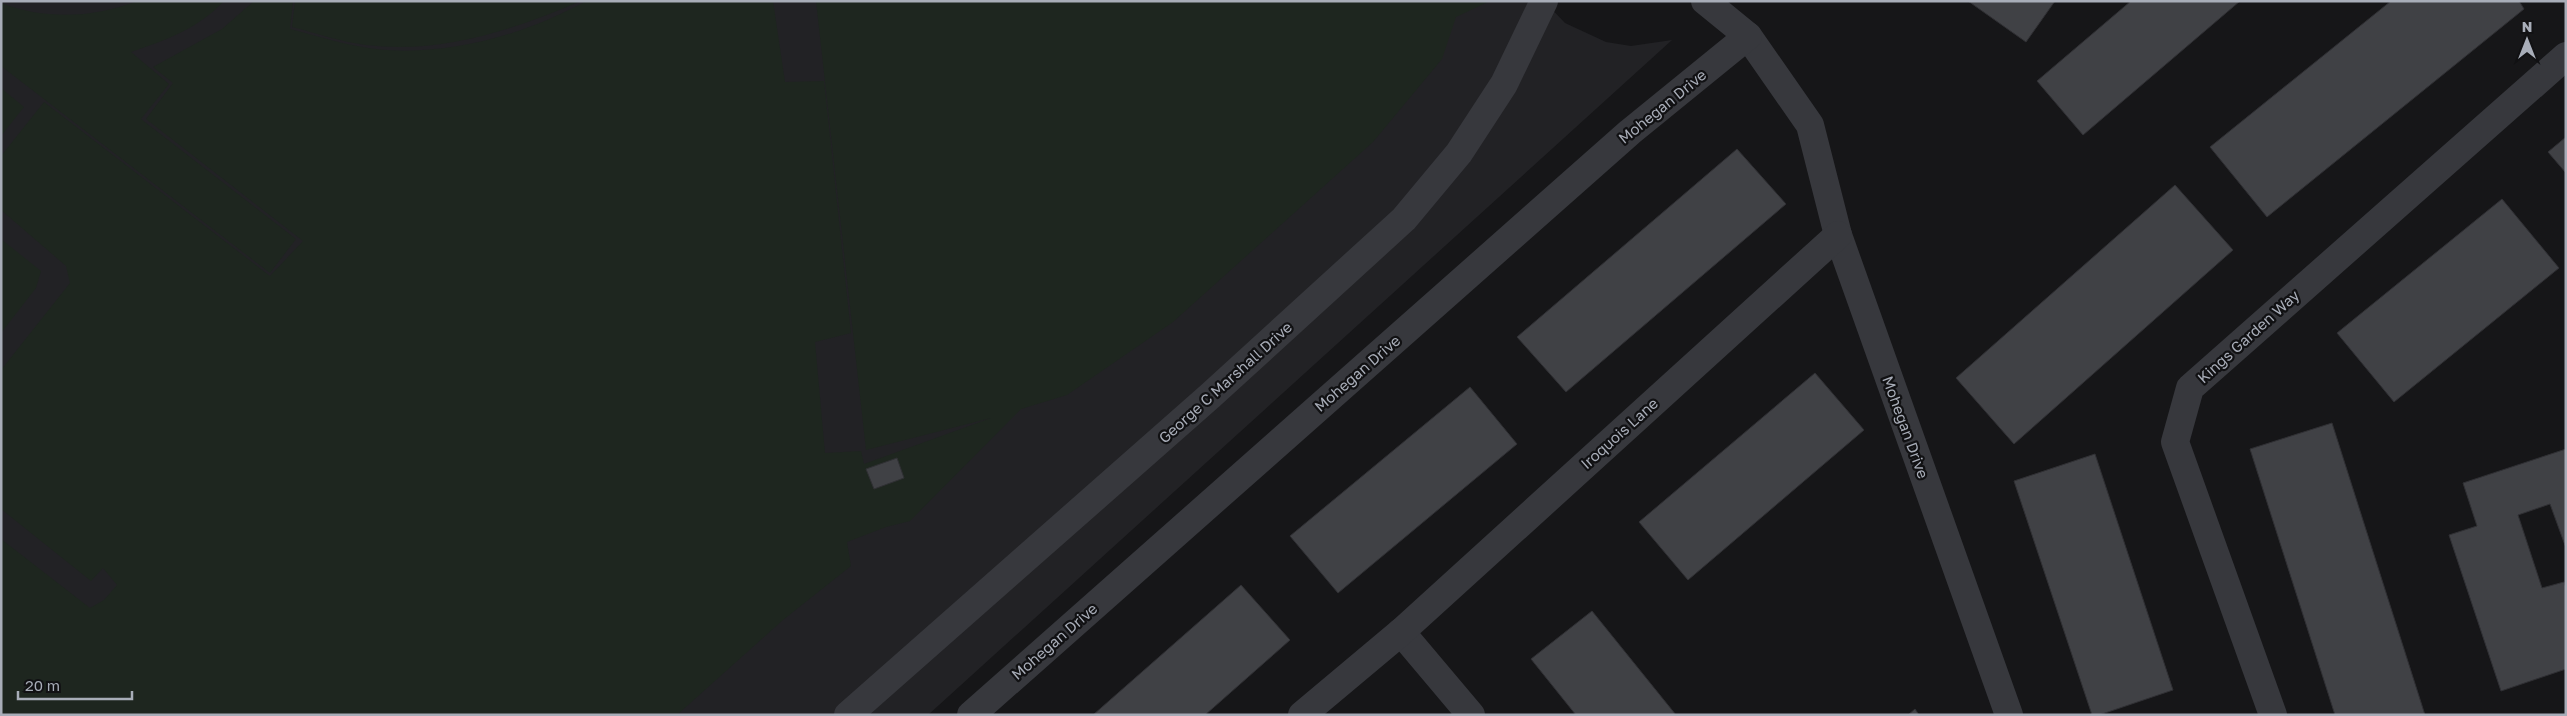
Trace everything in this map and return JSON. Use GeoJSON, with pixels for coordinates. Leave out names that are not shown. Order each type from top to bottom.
{"type":"FeatureCollection","features":[{"type":"Feature","properties":{"kind":"street","name":"George C Marshall Drive"},"geometry":{"type":"LineString","coordinates":[[848,715],[1210,396],[1404,219],[1459,153],[1504,84],[1544,1]]}},
{"type":"Feature","properties":{"kind":"street","name":"Mohegan Drive"},"geometry":{"type":"LineString","coordinates":[[1706,1],[1748,36],[1810,125],[1838,235],[2009,715]]}},
{"type":"Feature","properties":{"kind":"street","name":"Mohegan Drive"},"geometry":{"type":"LineString","coordinates":[[972,715],[1630,132],[1748,36]]}},
{"type":"Feature","properties":{"kind":"street","name":"Kings Garden Way"},"geometry":{"type":"LineString","coordinates":[[2273,715],[2175,442],[2190,388],[2566,56]]}},
{"type":"Feature","properties":{"kind":"street","name":"Iroquois Lane"},"geometry":{"type":"LineString","coordinates":[[1302,715],[1401,632],[1838,235]]}},
{"type":"Feature","properties":{"kind":"street"},"geometry":{"type":"LineString","coordinates":[[1401,632],[1471,715]]}},
{"type":"Feature","properties":{"kind":"shaded area"},"geometry":{"type":"Polygon","coordinates":[[[1,1],[1544,1],[1565,23],[1606,42],[1631,46],[1672,40],[928,715],[1,715],[1,1]]]}},
{"type":"Feature","properties":{"kind":"shaded area"},"geometry":{"type":"Polygon","coordinates":[[[137,1],[224,1],[214,11],[192,26],[169,38],[131,52],[169,84],[141,119],[296,239],[270,273],[1,66],[1,3],[35,12],[69,15],[104,11],[137,1]]]}},
{"type":"Feature","properties":{"kind":"shaded area"},"geometry":{"type":"Polygon","coordinates":[[[254,1],[293,1],[290,29],[354,46],[403,51],[430,50],[484,41],[537,24],[586,1],[773,1],[785,82],[824,81],[851,333],[815,342],[825,453],[861,451],[864,464],[991,418],[866,450],[816,1],[1490,1],[1456,17],[1442,59],[1373,142],[1173,322],[1067,395],[1021,409],[910,521],[886,527],[847,542],[851,566],[783,620],[677,715],[1,715],[1,539],[90,608],[104,600],[117,585],[103,568],[91,581],[1,509],[1,370],[70,283],[66,266],[1,210],[1,156],[44,102],[270,276],[303,241],[146,119],[173,83],[153,67],[222,29],[254,1]]]}},
{"type":"Feature","properties":{"kind":"shaded area"},"geometry":{"type":"Polygon","coordinates":[[[295,1],[581,1],[503,30],[477,37],[449,43],[394,47],[357,44],[292,27],[295,1]]]}},
{"type":"Feature","properties":{"kind":"shaded area"},"geometry":{"type":"Polygon","coordinates":[[[1,88],[24,107],[1,136],[1,88]]]}},
{"type":"Feature","properties":{"kind":"shaded area"},"geometry":{"type":"Polygon","coordinates":[[[1,239],[41,271],[36,288],[1,333],[1,239]]]}},
{"type":"Feature","properties":{"kind":"building"},"geometry":{"type":"Polygon","coordinates":[[[1968,1],[2055,1],[2026,42],[1968,1]]]}},
{"type":"Feature","properties":{"kind":"building"},"geometry":{"type":"Polygon","coordinates":[[[2131,1],[2240,1],[2083,135],[2037,81],[2131,1]]]}},
{"type":"Feature","properties":{"kind":"building"},"geometry":{"type":"Polygon","coordinates":[[[2391,1],[2519,1],[2524,9],[2267,217],[2210,147],[2391,1]]]}},
{"type":"Feature","properties":{"kind":"building"},"geometry":{"type":"Polygon","coordinates":[[[2566,137],[2566,173],[2548,152],[2566,137]]]}},
{"type":"Feature","properties":{"kind":"building"},"geometry":{"type":"Polygon","coordinates":[[[1737,149],[1786,204],[1566,392],[1517,337],[1737,149]]]}},
{"type":"Feature","properties":{"kind":"building"},"geometry":{"type":"Polygon","coordinates":[[[2175,185],[2233,250],[2014,444],[1956,378],[2175,185]]]}},
{"type":"Feature","properties":{"kind":"building"},"geometry":{"type":"Polygon","coordinates":[[[2502,199],[2559,268],[2394,402],[2337,333],[2502,199]]]}},
{"type":"Feature","properties":{"kind":"building"},"geometry":{"type":"Polygon","coordinates":[[[1815,373],[1864,430],[1688,580],[1639,522],[1815,373]]]}},
{"type":"Feature","properties":{"kind":"building"},"geometry":{"type":"Polygon","coordinates":[[[1470,387],[1517,444],[1338,593],[1290,536],[1470,387]]]}},
{"type":"Feature","properties":{"kind":"building"},"geometry":{"type":"Polygon","coordinates":[[[2332,423],[2425,715],[2335,715],[2250,449],[2332,423]]]}},
{"type":"Feature","properties":{"kind":"building"},"geometry":{"type":"Polygon","coordinates":[[[2566,449],[2566,548],[2550,504],[2518,515],[2542,588],[2564,582],[2566,588],[2566,669],[2501,691],[2449,535],[2477,526],[2463,483],[2566,449]]]}},
{"type":"Feature","properties":{"kind":"building"},"geometry":{"type":"Polygon","coordinates":[[[2095,454],[2173,690],[2099,715],[2092,715],[2014,481],[2095,454]]]}},
{"type":"Feature","properties":{"kind":"building"},"geometry":{"type":"Polygon","coordinates":[[[897,458],[904,478],[874,489],[866,469],[897,458]]]}},
{"type":"Feature","properties":{"kind":"building"},"geometry":{"type":"Polygon","coordinates":[[[1241,585],[1290,640],[1205,715],[1093,715],[1241,585]]]}},
{"type":"Feature","properties":{"kind":"building"},"geometry":{"type":"Polygon","coordinates":[[[1592,611],[1676,715],[1576,715],[1531,659],[1592,611]]]}},
{"type":"Feature","properties":{"kind":"building"},"geometry":{"type":"Polygon","coordinates":[[[1915,709],[1919,715],[1908,715],[1915,709]]]}}]}
